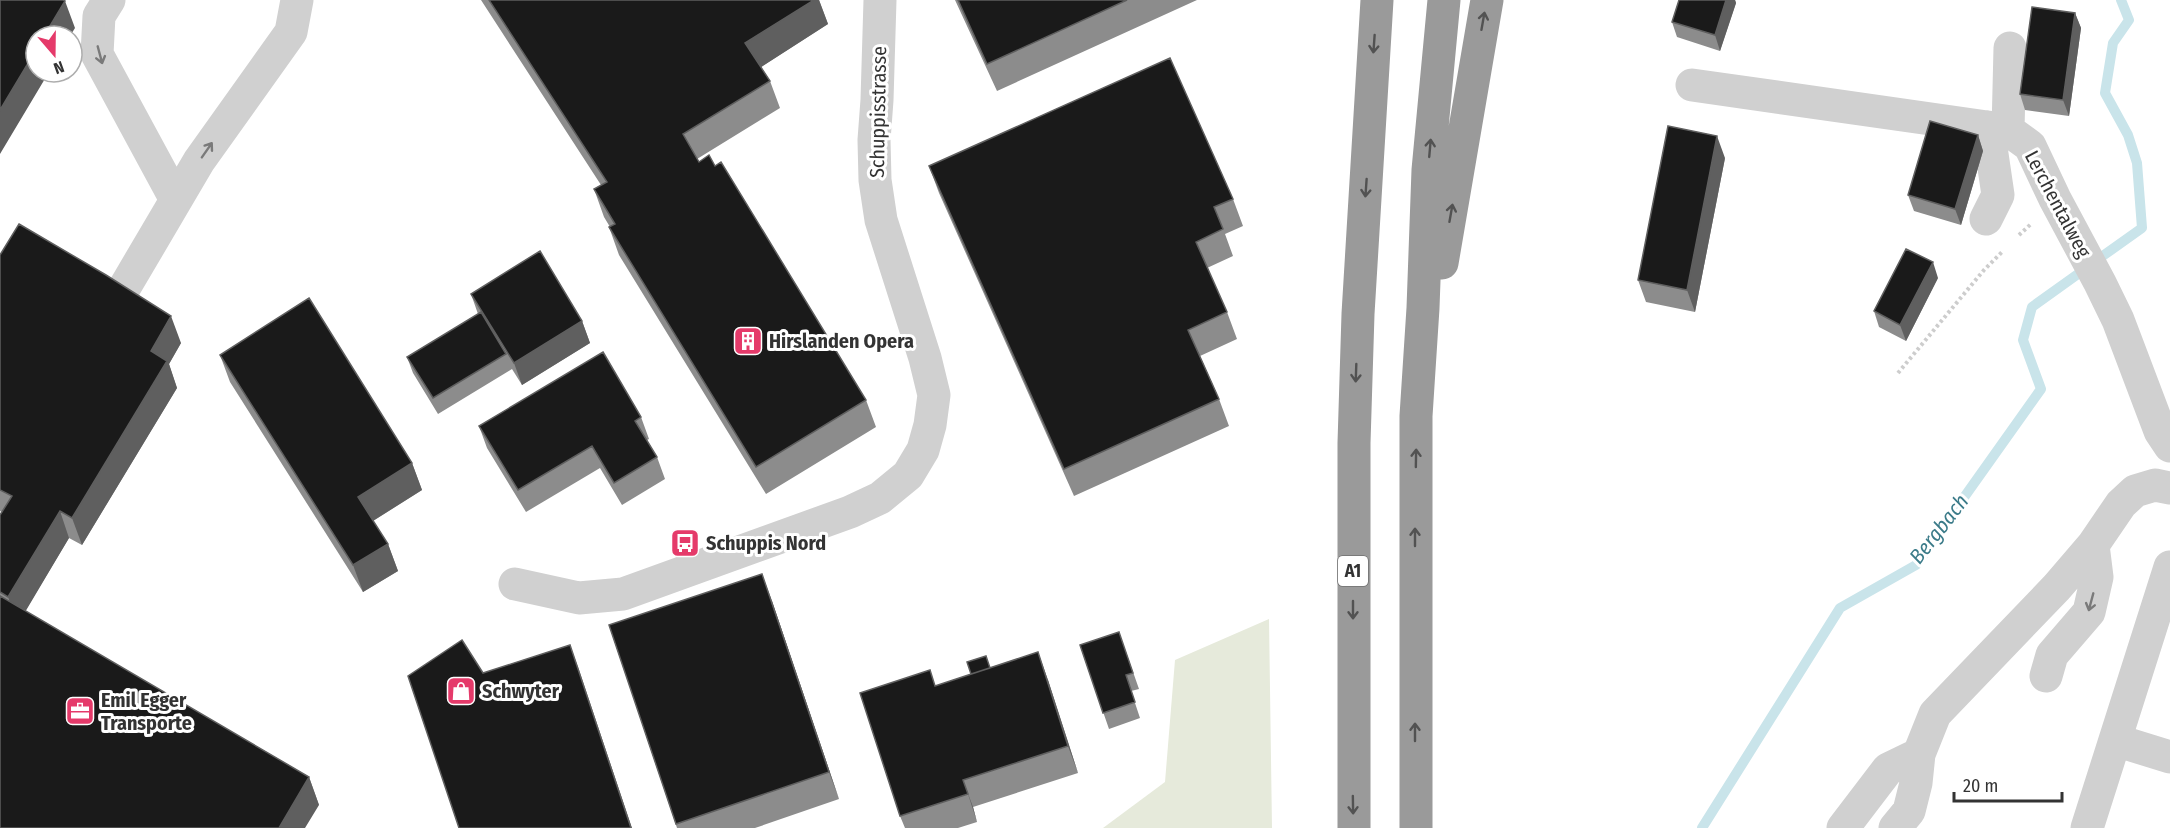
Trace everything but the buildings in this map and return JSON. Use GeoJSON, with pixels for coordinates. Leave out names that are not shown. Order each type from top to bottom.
{"type":"FeatureCollection","features":[{"type":"Feature","properties":{"kind":"highway","name":"A1"},"geometry":{"type":"LineString","coordinates":[[1354,828],[1353,561],[1358,314],[1377,0]]}},
{"type":"Feature","properties":{"kind":"highway"},"geometry":{"type":"LineString","coordinates":[[1416,828],[1416,416],[1428,170],[1444,0]]}},
{"type":"Feature","properties":{"kind":"highway"},"geometry":{"type":"LineString","coordinates":[[1416,416],[1487,0]]}},
{"type":"Feature","properties":{"kind":"street"},"geometry":{"type":"LineString","coordinates":[[109,0],[99,16],[98,54],[176,200]]}},
{"type":"Feature","properties":{"kind":"street"},"geometry":{"type":"LineString","coordinates":[[116,302],[199,161],[291,32],[297,0]]}},
{"type":"Feature","properties":{"kind":"street","name":"Schuppisstrasse"},"geometry":{"type":"LineString","coordinates":[[515,584],[579,598],[623,594],[850,512],[880,498],[908,475],[922,450],[930,425],[934,395],[925,358],[881,220],[875,180],[874,140],[880,0]]}},
{"type":"Feature","properties":{"kind":"street"},"geometry":{"type":"LineString","coordinates":[[1986,219],[1998,195],[1998,128],[2010,48]]}},
{"type":"Feature","properties":{"kind":"street"},"geometry":{"type":"LineString","coordinates":[[1692,85],[1998,128]]}},
{"type":"Feature","properties":{"kind":"street","name":"Lerchentalweg"},"geometry":{"type":"LineString","coordinates":[[1998,128],[2030,146],[2055,200],[2100,282],[2118,321],[2160,431],[2170,446]]}},
{"type":"Feature","properties":{"kind":"street"},"geometry":{"type":"LineString","coordinates":[[1895,828],[1909,812],[1916,783],[1919,753],[1935,714],[2057,587],[2093,545],[2121,504],[2136,491],[2155,485],[2170,488]]}},
{"type":"Feature","properties":{"kind":"street"},"geometry":{"type":"LineString","coordinates":[[2046,676],[2052,655],[2089,612],[2097,577],[2093,545]]}},
{"type":"Feature","properties":{"kind":"street"},"geometry":{"type":"LineString","coordinates":[[2092,827],[2115,740],[2164,609],[2170,567]]}},
{"type":"Feature","properties":{"kind":"street"},"geometry":{"type":"LineString","coordinates":[[2115,740],[2170,757]]}},
{"type":"Feature","properties":{"kind":"street"},"geometry":{"type":"LineString","coordinates":[[1843,828],[1888,769],[1919,753]]}},
{"type":"Feature","properties":{"kind":"path"},"geometry":{"type":"LineString","coordinates":[[2016,239],[2055,200]]}},
{"type":"Feature","properties":{"kind":"path"},"geometry":{"type":"LineString","coordinates":[[1898,373],[1984,270],[2008,246]]}},
{"type":"Feature","properties":{"kind":"shaded area"},"geometry":{"type":"Polygon","coordinates":[[[1269,619],[1272,828],[1103,828],[1165,782],[1175,660],[1269,619]]]}},
{"type":"Feature","properties":{"kind":"waterway","name":"Bergbach"},"geometry":{"type":"LineString","coordinates":[[2104,255],[2142,228],[2137,163],[2128,135],[2105,93],[2113,43],[2129,20],[2121,0]]}},
{"type":"Feature","properties":{"kind":"waterway","name":"Bergbach"},"geometry":{"type":"LineString","coordinates":[[1702,828],[1840,608],[1916,565],[2041,389],[2023,340],[2032,307],[2078,274]]}},
{"type":"Feature","properties":{"kind":"place","name":"Hirslanden Opera"},"geometry":{"type":"Point","coordinates":[748,341]}},
{"type":"Feature","properties":{"kind":"place","name":"Schuppis Nord"},"geometry":{"type":"Point","coordinates":[685,543]}},
{"type":"Feature","properties":{"kind":"place","name":"Schwyter"},"geometry":{"type":"Point","coordinates":[461,691]}},
{"type":"Feature","properties":{"kind":"place","name":"Emil Egger Transporte"},"geometry":{"type":"Point","coordinates":[80,711]}}]}
